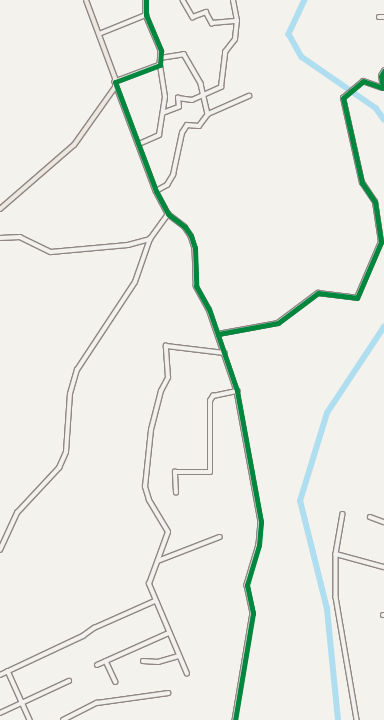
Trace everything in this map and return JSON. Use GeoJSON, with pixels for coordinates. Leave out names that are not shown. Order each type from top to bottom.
{"type":"FeatureCollection","features":[{"type":"Feature","properties":{"kind":"main road"},"geometry":{"type":"LineString","coordinates":[[0,209],[74,145],[110,97],[115,82],[86,0]]}},
{"type":"Feature","properties":{"kind":"street"},"geometry":{"type":"LineString","coordinates":[[139,144],[159,135],[164,86],[160,65],[161,51],[146,15],[146,0]]}},
{"type":"Feature","properties":{"kind":"street"},"geometry":{"type":"LineString","coordinates":[[183,0],[193,17],[206,12],[212,23],[237,21]]}},
{"type":"Feature","properties":{"kind":"street"},"geometry":{"type":"LineString","coordinates":[[162,113],[178,107],[178,98],[202,97],[221,87],[225,52],[235,39],[237,21],[233,0]]}},
{"type":"Feature","properties":{"kind":"street"},"geometry":{"type":"LineString","coordinates":[[99,34],[146,15]]}},
{"type":"Feature","properties":{"kind":"street"},"geometry":{"type":"LineString","coordinates":[[160,58],[183,53],[201,84],[202,97],[208,114]]}},
{"type":"Feature","properties":{"kind":"street"},"geometry":{"type":"LineString","coordinates":[[160,65],[115,82],[156,191],[168,214],[185,226],[191,236],[196,286],[218,334],[237,391],[261,522],[259,545],[247,586],[253,613],[234,720]]}},
{"type":"Feature","properties":{"kind":"street"},"geometry":{"type":"LineString","coordinates":[[218,334],[278,322],[318,293],[357,298],[381,242],[375,202],[362,183],[343,98],[363,81],[382,88],[384,71]]}},
{"type":"Feature","properties":{"kind":"street"},"geometry":{"type":"LineString","coordinates":[[156,191],[167,185],[173,175],[182,133],[187,125],[199,126],[208,114],[249,96]]}},
{"type":"Feature","properties":{"kind":"street"},"geometry":{"type":"LineString","coordinates":[[0,550],[17,513],[59,468],[66,452],[70,394],[77,370],[135,282],[150,239],[168,214]]}},
{"type":"Feature","properties":{"kind":"street"},"geometry":{"type":"LineString","coordinates":[[0,238],[20,237],[51,252],[128,245],[150,239]]}},
{"type":"Feature","properties":{"kind":"street"},"geometry":{"type":"LineString","coordinates":[[187,674],[149,581],[168,532],[149,500],[145,479],[151,430],[160,390],[168,378],[165,348],[194,347],[225,353]]}},
{"type":"Feature","properties":{"kind":"street"},"geometry":{"type":"LineString","coordinates":[[176,493],[175,472],[210,472],[210,401],[213,396],[237,391]]}},
{"type":"Feature","properties":{"kind":"street"},"geometry":{"type":"LineString","coordinates":[[343,514],[336,554],[336,597],[357,720]]}},
{"type":"Feature","properties":{"kind":"street"},"geometry":{"type":"LineString","coordinates":[[370,518],[384,521]]}},
{"type":"Feature","properties":{"kind":"street"},"geometry":{"type":"LineString","coordinates":[[158,561],[220,537]]}},
{"type":"Feature","properties":{"kind":"street"},"geometry":{"type":"LineString","coordinates":[[336,554],[384,567]]}},
{"type":"Feature","properties":{"kind":"street"},"geometry":{"type":"LineString","coordinates":[[0,675],[84,636],[94,628],[156,601]]}},
{"type":"Feature","properties":{"kind":"street"},"geometry":{"type":"LineString","coordinates":[[97,665],[169,633]]}},
{"type":"Feature","properties":{"kind":"street"},"geometry":{"type":"LineString","coordinates":[[143,661],[158,662],[179,656]]}},
{"type":"Feature","properties":{"kind":"street"},"geometry":{"type":"LineString","coordinates":[[106,661],[116,682]]}},
{"type":"Feature","properties":{"kind":"street"},"geometry":{"type":"LineString","coordinates":[[8,672],[30,720]]}},
{"type":"Feature","properties":{"kind":"street"},"geometry":{"type":"LineString","coordinates":[[0,713],[69,681]]}},
{"type":"Feature","properties":{"kind":"street"},"geometry":{"type":"LineString","coordinates":[[63,720],[96,703],[168,693]]}},
{"type":"Feature","properties":{"kind":"waterway"},"geometry":{"type":"LineString","coordinates":[[305,0],[289,34],[302,57],[376,108],[384,119]]}},
{"type":"Feature","properties":{"kind":"waterway"},"geometry":{"type":"LineString","coordinates":[[338,720],[327,609],[300,501],[327,413],[384,327]]}},
{"type":"Feature","properties":{"kind":"cycle path"},"geometry":{"type":"LineString","coordinates":[[146,0],[146,15],[161,51],[160,65],[115,82],[156,191],[168,214],[185,227],[191,236],[195,248],[196,286],[209,309],[237,391],[261,522],[259,545],[247,585],[253,613],[235,720]]}},
{"type":"Feature","properties":{"kind":"cycle path"},"geometry":{"type":"LineString","coordinates":[[218,334],[278,323],[318,293],[357,298],[381,242],[375,202],[362,183],[343,98],[363,81],[383,88],[381,76],[384,71]]}}]}
